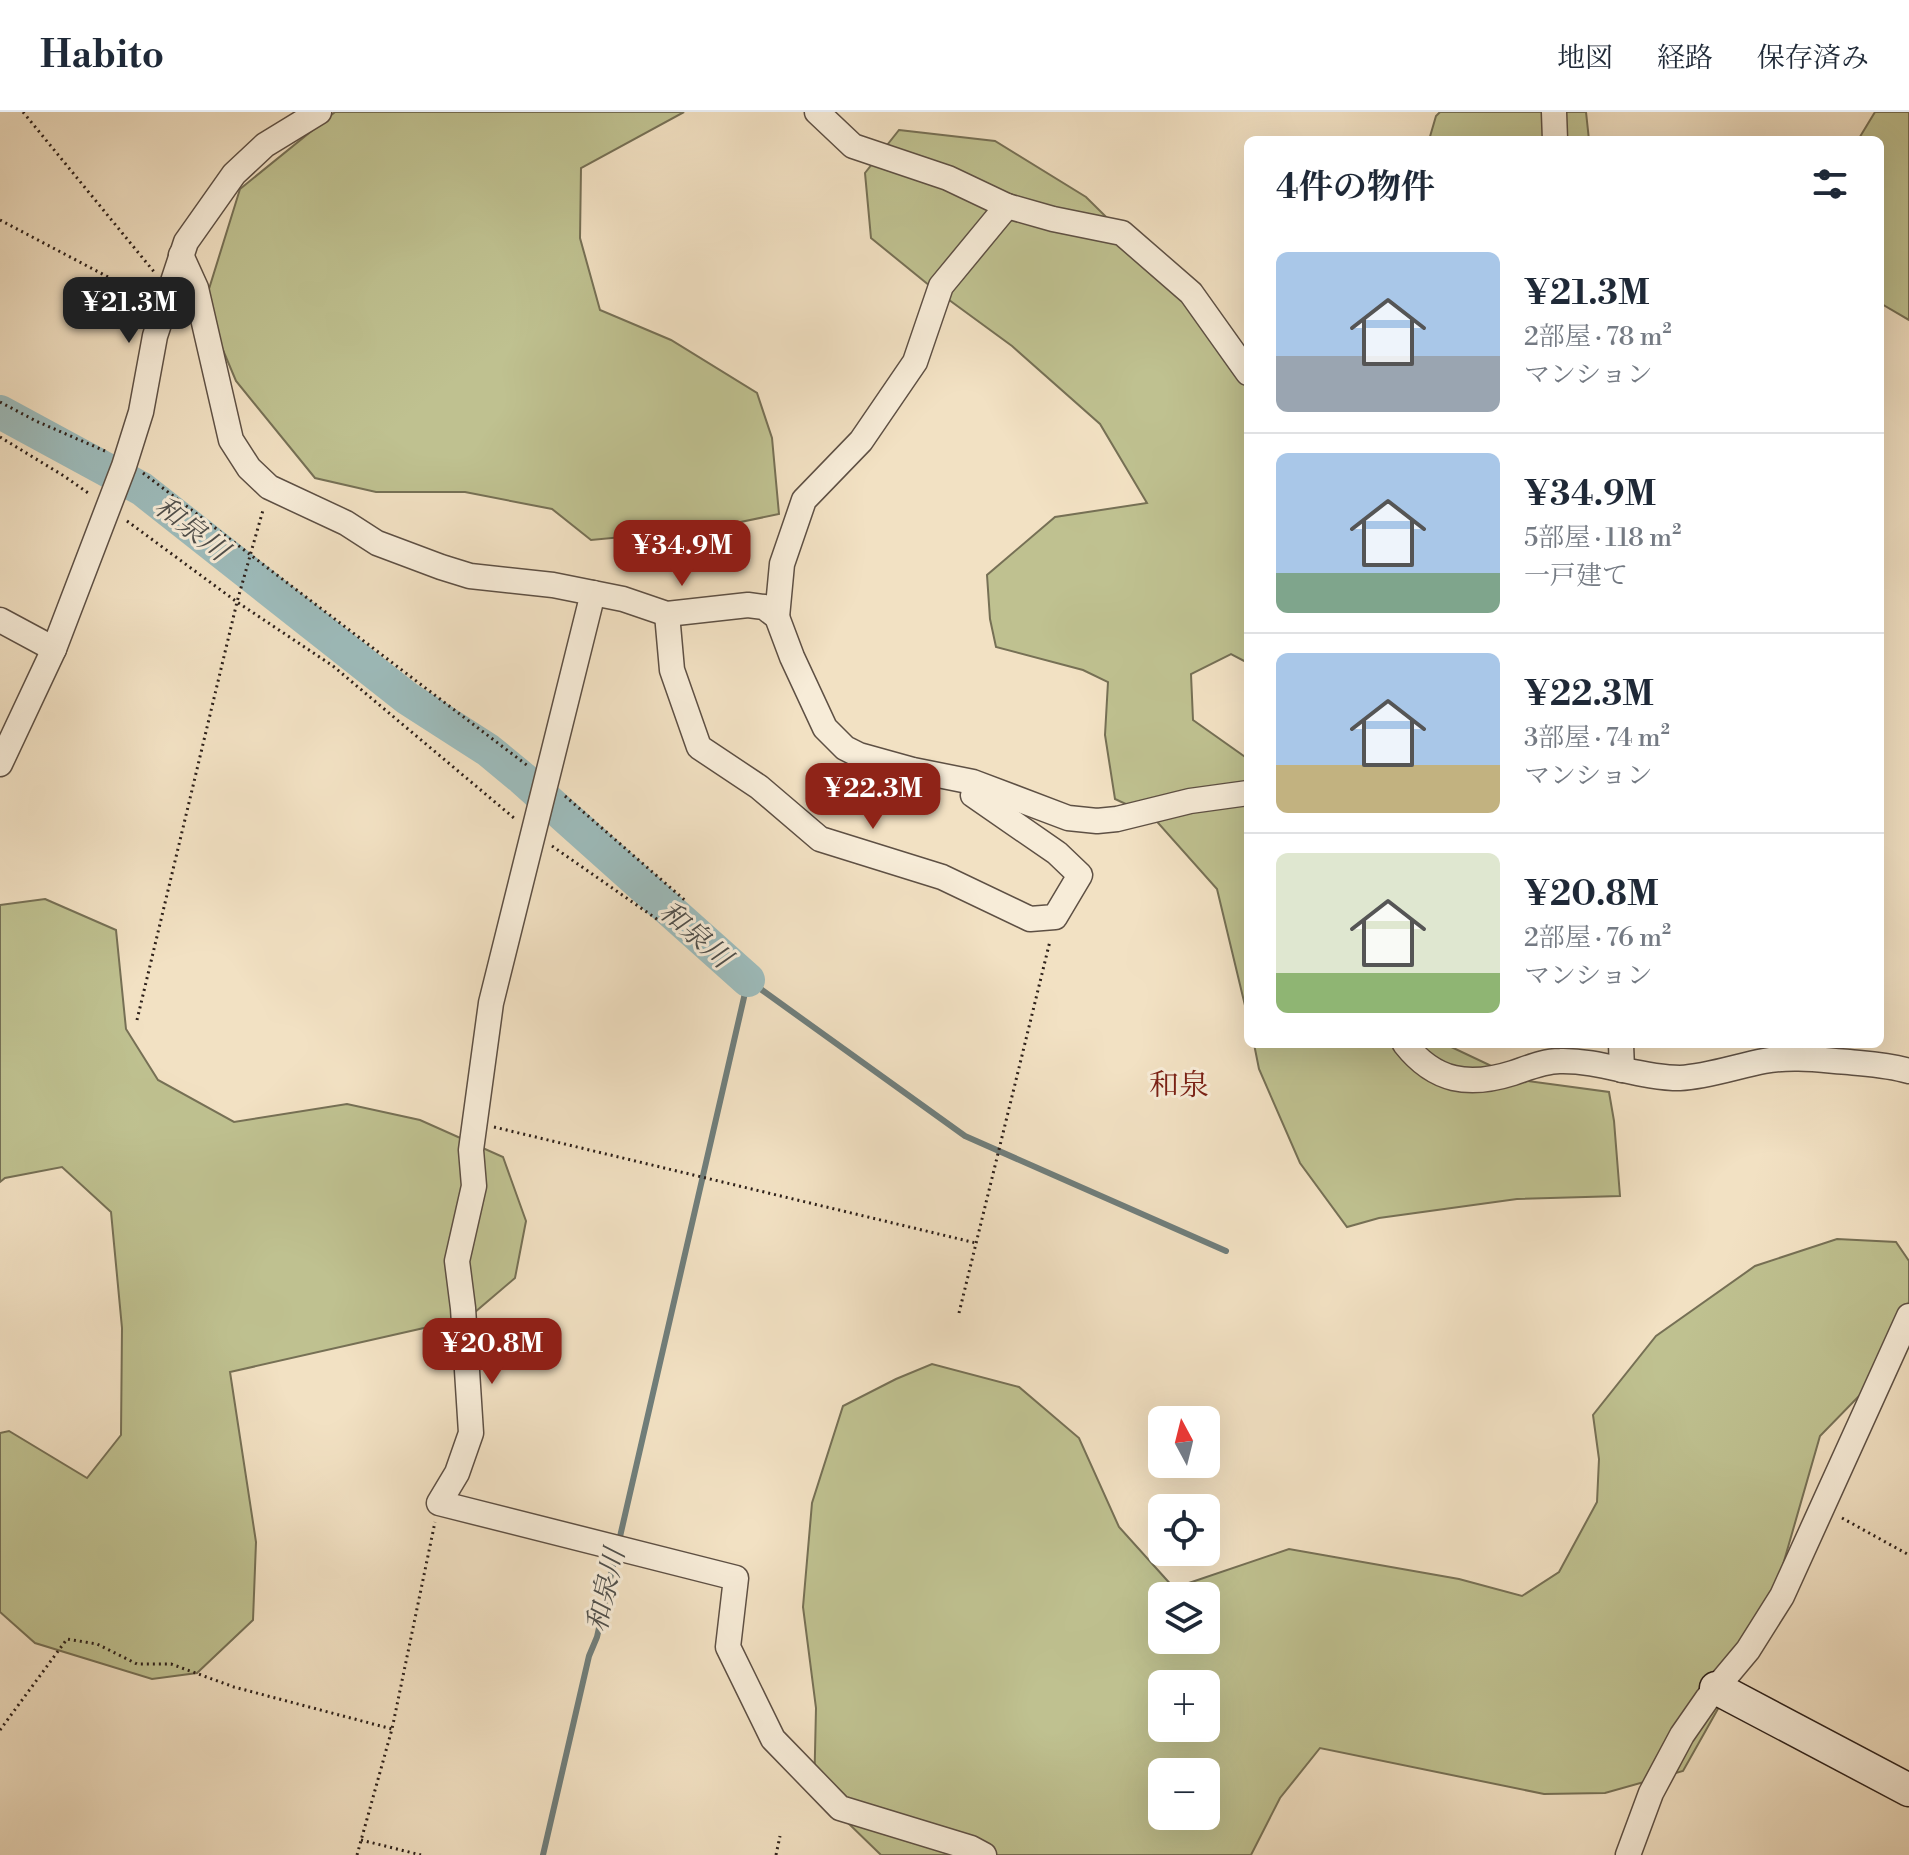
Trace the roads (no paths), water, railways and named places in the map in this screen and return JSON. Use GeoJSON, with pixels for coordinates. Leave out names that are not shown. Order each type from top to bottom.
{"type":"FeatureCollection","features":[{"type":"Feature","properties":{"kind":"street"},"geometry":{"type":"LineString","coordinates":[[0,764],[54,649],[125,463],[141,412],[155,336],[186,242],[234,174],[265,145],[319,112]]}},
{"type":"Feature","properties":{"kind":"street"},"geometry":{"type":"LineString","coordinates":[[817,112],[853,146],[948,178],[1007,206],[1122,233],[1191,293],[1244,367]]}},
{"type":"Feature","properties":{"kind":"street"},"geometry":{"type":"LineString","coordinates":[[1554,112],[1555,136]]}},
{"type":"Feature","properties":{"kind":"street"},"geometry":{"type":"LineString","coordinates":[[1007,206],[941,286],[915,362],[861,441],[804,500],[782,564],[777,617],[792,657],[825,728],[845,748],[859,755],[973,782],[1068,818],[1097,821],[1190,801],[1244,794]]}},
{"type":"Feature","properties":{"kind":"street"},"geometry":{"type":"LineString","coordinates":[[181,255],[196,288],[231,440],[249,468],[269,487],[346,523],[377,543],[470,576],[553,585],[623,599],[667,614],[748,605],[764,607],[777,617]]}},
{"type":"Feature","properties":{"kind":"street"},"geometry":{"type":"LineString","coordinates":[[593,593],[491,1003],[471,1150],[474,1186],[457,1261],[471,1433],[457,1473],[439,1503],[736,1578],[728,1647],[773,1739],[840,1808],[971,1848],[984,1855]]}},
{"type":"Feature","properties":{"kind":"street"},"geometry":{"type":"LineString","coordinates":[[667,614],[672,670],[699,747],[759,787],[820,839],[942,877],[1030,919],[1055,917],[1080,875],[1057,853],[973,795]]}},
{"type":"Feature","properties":{"kind":"street"},"geometry":{"type":"LineString","coordinates":[[0,620],[54,649]]}},
{"type":"Feature","properties":{"kind":"street"},"geometry":{"type":"LineString","coordinates":[[1408,1048],[1429,1068],[1444,1076],[1476,1081],[1494,1079],[1548,1061],[1579,1062],[1653,1077],[1684,1078],[1793,1057],[1892,1066],[1909,1071]]}},
{"type":"Feature","properties":{"kind":"street"},"geometry":{"type":"LineString","coordinates":[[1621,1048],[1622,1070]]}},
{"type":"Feature","properties":{"kind":"street"},"geometry":{"type":"LineString","coordinates":[[1628,1855],[1651,1793],[1682,1735],[1748,1650],[1782,1596],[1909,1316]]}},
{"type":"Feature","properties":{"kind":"street"},"geometry":{"type":"LineString","coordinates":[[1716,1688],[1909,1790]]}},
{"type":"Feature","properties":{"kind":"waterway","name":"和泉川"},"geometry":{"type":"LineString","coordinates":[[0,412],[142,489],[407,698],[488,750],[748,980]]}},
{"type":"Feature","properties":{"kind":"waterway","name":"和泉川"},"geometry":{"type":"LineString","coordinates":[[619,1541],[748,980],[965,1136],[1226,1251]]}},
{"type":"Feature","properties":{"kind":"waterway","name":"和泉川"},"geometry":{"type":"LineString","coordinates":[[543,1855],[616,1552]]}},
{"type":"Feature","properties":{"kind":"district","name":"和泉"},"geometry":{"type":"Point","coordinates":[1179,1085]}}]}
